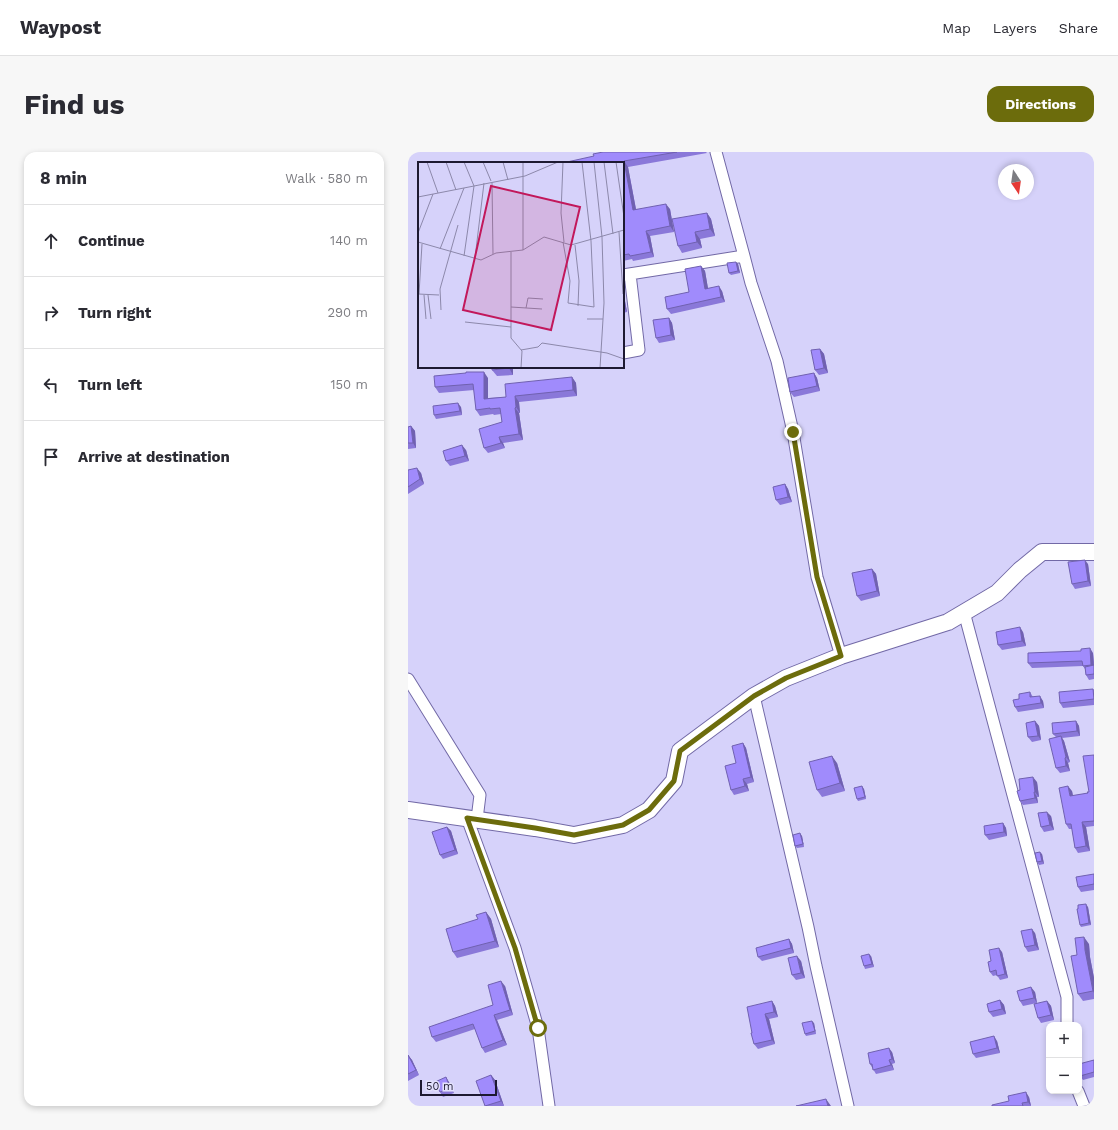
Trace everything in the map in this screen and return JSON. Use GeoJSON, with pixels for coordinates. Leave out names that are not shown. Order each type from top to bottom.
{"type":"FeatureCollection","features":[{"type":"Feature","properties":{"kind":"street"},"geometry":{"type":"LineString","coordinates":[[716,152],[751,283],[777,361],[793,432],[817,577],[841,656]]}},
{"type":"Feature","properties":{"kind":"street"},"geometry":{"type":"LineString","coordinates":[[624,352],[639,350],[627,275],[744,256]]}},
{"type":"Feature","properties":{"kind":"street"},"geometry":{"type":"LineString","coordinates":[[408,810],[472,818],[574,835],[623,825],[649,810],[674,781],[680,751],[754,696],[786,678],[841,656],[948,622],[997,593],[1020,570],[1042,552],[1094,552],[1094,556]]}},
{"type":"Feature","properties":{"kind":"street"},"geometry":{"type":"LineString","coordinates":[[964,612],[1066,996],[1067,1022]]}},
{"type":"Feature","properties":{"kind":"street"},"geometry":{"type":"LineString","coordinates":[[408,679],[480,795],[472,818],[515,948],[538,1028],[549,1106]]}},
{"type":"Feature","properties":{"kind":"street"},"geometry":{"type":"LineString","coordinates":[[754,696],[848,1106]]}},
{"type":"Feature","properties":{"kind":"street"},"geometry":{"type":"LineString","coordinates":[[1079,1094],[1084,1106]]}},
{"type":"Feature","properties":{"kind":"building"},"geometry":{"type":"Polygon","coordinates":[[[603,152],[677,152],[624,161],[633,210],[666,204],[670,226],[646,231],[651,252],[630,256],[629,254],[624,255],[624,162],[567,162],[594,156],[593,154],[603,152]]]}},
{"type":"Feature","properties":{"kind":"building"},"geometry":{"type":"Polygon","coordinates":[[[707,213],[710,229],[695,232],[697,242],[678,246],[672,219],[707,213]]]}},
{"type":"Feature","properties":{"kind":"building"},"geometry":{"type":"Polygon","coordinates":[[[736,262],[738,271],[729,273],[727,263],[736,262]]]}},
{"type":"Feature","properties":{"kind":"building"},"geometry":{"type":"Polygon","coordinates":[[[701,266],[705,289],[719,286],[721,297],[667,309],[665,297],[689,292],[685,269],[701,266]]]}},
{"type":"Feature","properties":{"kind":"building"},"geometry":{"type":"Polygon","coordinates":[[[669,318],[671,335],[656,338],[653,320],[669,318]]]}},
{"type":"Feature","properties":{"kind":"building"},"geometry":{"type":"Polygon","coordinates":[[[820,349],[824,368],[815,370],[811,350],[820,349]]]}},
{"type":"Feature","properties":{"kind":"building"},"geometry":{"type":"Polygon","coordinates":[[[492,368],[509,368],[492,370],[492,368]]]}},
{"type":"Feature","properties":{"kind":"building"},"geometry":{"type":"Polygon","coordinates":[[[466,372],[484,372],[484,399],[506,397],[505,384],[572,377],[573,390],[515,396],[515,408],[519,434],[499,437],[501,443],[484,448],[479,429],[502,422],[500,408],[476,410],[473,384],[435,387],[434,376],[466,372]]]}},
{"type":"Feature","properties":{"kind":"building"},"geometry":{"type":"Polygon","coordinates":[[[814,373],[817,386],[790,392],[788,378],[814,373]]]}},
{"type":"Feature","properties":{"kind":"building"},"geometry":{"type":"Polygon","coordinates":[[[458,403],[460,411],[434,415],[433,406],[458,403]]]}},
{"type":"Feature","properties":{"kind":"building"},"geometry":{"type":"Polygon","coordinates":[[[411,426],[413,443],[408,443],[408,427],[411,426]]]}},
{"type":"Feature","properties":{"kind":"building"},"geometry":{"type":"Polygon","coordinates":[[[462,445],[465,456],[446,461],[443,451],[462,445]]]}},
{"type":"Feature","properties":{"kind":"building"},"geometry":{"type":"Polygon","coordinates":[[[417,468],[420,479],[408,487],[408,470],[417,468]]]}},
{"type":"Feature","properties":{"kind":"building"},"geometry":{"type":"Polygon","coordinates":[[[785,484],[788,497],[776,500],[773,487],[785,484]]]}},
{"type":"Feature","properties":{"kind":"building"},"geometry":{"type":"Polygon","coordinates":[[[1085,560],[1088,581],[1072,584],[1068,562],[1085,560]]]}},
{"type":"Feature","properties":{"kind":"building"},"geometry":{"type":"Polygon","coordinates":[[[872,569],[877,591],[857,596],[852,573],[872,569]]]}},
{"type":"Feature","properties":{"kind":"building"},"geometry":{"type":"Polygon","coordinates":[[[1020,627],[1022,641],[998,645],[996,632],[1020,627]]]}},
{"type":"Feature","properties":{"kind":"building"},"geometry":{"type":"Polygon","coordinates":[[[1090,648],[1091,665],[1083,666],[1082,661],[1028,663],[1028,653],[1081,651],[1081,649],[1090,648]]]}},
{"type":"Feature","properties":{"kind":"building"},"geometry":{"type":"Polygon","coordinates":[[[1094,665],[1094,674],[1086,675],[1085,667],[1094,665]]]}},
{"type":"Feature","properties":{"kind":"building"},"geometry":{"type":"Polygon","coordinates":[[[1093,689],[1094,699],[1060,703],[1059,692],[1093,689]]]}},
{"type":"Feature","properties":{"kind":"building"},"geometry":{"type":"Polygon","coordinates":[[[1030,692],[1030,697],[1040,696],[1041,703],[1015,707],[1013,700],[1019,699],[1019,694],[1030,692]]]}},
{"type":"Feature","properties":{"kind":"building"},"geometry":{"type":"Polygon","coordinates":[[[1035,721],[1038,736],[1028,737],[1026,723],[1035,721]]]}},
{"type":"Feature","properties":{"kind":"building"},"geometry":{"type":"Polygon","coordinates":[[[1076,721],[1077,731],[1053,734],[1052,723],[1076,721]]]}},
{"type":"Feature","properties":{"kind":"building"},"geometry":{"type":"Polygon","coordinates":[[[1061,736],[1066,757],[1066,766],[1056,768],[1049,739],[1061,736]]]}},
{"type":"Feature","properties":{"kind":"building"},"geometry":{"type":"Polygon","coordinates":[[[743,743],[751,777],[743,779],[745,786],[731,790],[725,766],[736,763],[732,746],[743,743]]]}},
{"type":"Feature","properties":{"kind":"building"},"geometry":{"type":"Polygon","coordinates":[[[1094,755],[1094,821],[1082,822],[1086,846],[1075,848],[1071,824],[1066,824],[1059,788],[1068,786],[1070,796],[1088,793],[1083,756],[1094,755]]]}},
{"type":"Feature","properties":{"kind":"building"},"geometry":{"type":"Polygon","coordinates":[[[832,756],[840,783],[817,790],[809,762],[832,756]]]}},
{"type":"Feature","properties":{"kind":"building"},"geometry":{"type":"Polygon","coordinates":[[[1033,777],[1035,798],[1020,801],[1017,791],[1020,790],[1019,779],[1033,777]]]}},
{"type":"Feature","properties":{"kind":"building"},"geometry":{"type":"Polygon","coordinates":[[[862,786],[865,797],[857,799],[854,788],[862,786]]]}},
{"type":"Feature","properties":{"kind":"building"},"geometry":{"type":"Polygon","coordinates":[[[1047,812],[1050,825],[1041,827],[1038,813],[1047,812]]]}},
{"type":"Feature","properties":{"kind":"building"},"geometry":{"type":"Polygon","coordinates":[[[1003,823],[1004,832],[985,835],[984,826],[1003,823]]]}},
{"type":"Feature","properties":{"kind":"building"},"geometry":{"type":"Polygon","coordinates":[[[447,827],[455,850],[440,855],[432,832],[447,827]]]}},
{"type":"Feature","properties":{"kind":"building"},"geometry":{"type":"Polygon","coordinates":[[[800,833],[803,844],[795,846],[793,835],[800,833]]]}},
{"type":"Feature","properties":{"kind":"building"},"geometry":{"type":"Polygon","coordinates":[[[1040,852],[1042,861],[1037,862],[1035,853],[1040,852]]]}},
{"type":"Feature","properties":{"kind":"building"},"geometry":{"type":"Polygon","coordinates":[[[1094,874],[1094,884],[1078,887],[1076,877],[1094,874]]]}},
{"type":"Feature","properties":{"kind":"building"},"geometry":{"type":"Polygon","coordinates":[[[1086,904],[1089,923],[1080,925],[1077,909],[1078,905],[1086,904]]]}},
{"type":"Feature","properties":{"kind":"building"},"geometry":{"type":"Polygon","coordinates":[[[486,912],[495,941],[453,952],[446,929],[478,919],[476,915],[486,912]]]}},
{"type":"Feature","properties":{"kind":"building"},"geometry":{"type":"Polygon","coordinates":[[[1032,929],[1035,945],[1025,947],[1021,931],[1032,929]]]}},
{"type":"Feature","properties":{"kind":"building"},"geometry":{"type":"Polygon","coordinates":[[[1084,937],[1093,991],[1078,994],[1071,956],[1077,955],[1075,938],[1084,937]]]}},
{"type":"Feature","properties":{"kind":"building"},"geometry":{"type":"Polygon","coordinates":[[[789,939],[791,948],[758,957],[756,948],[789,939]]]}},
{"type":"Feature","properties":{"kind":"building"},"geometry":{"type":"Polygon","coordinates":[[[999,948],[1005,974],[997,976],[996,970],[990,972],[988,962],[991,961],[989,950],[999,948]]]}},
{"type":"Feature","properties":{"kind":"building"},"geometry":{"type":"Polygon","coordinates":[[[869,954],[872,964],[864,966],[861,956],[869,954]]]}},
{"type":"Feature","properties":{"kind":"building"},"geometry":{"type":"Polygon","coordinates":[[[797,956],[801,973],[792,975],[788,958],[797,956]]]}},
{"type":"Feature","properties":{"kind":"building"},"geometry":{"type":"Polygon","coordinates":[[[501,981],[510,1010],[494,1015],[503,1040],[482,1048],[473,1024],[432,1037],[429,1027],[493,1005],[488,985],[501,981]]]}},
{"type":"Feature","properties":{"kind":"building"},"geometry":{"type":"Polygon","coordinates":[[[1031,987],[1034,998],[1020,1001],[1017,991],[1031,987]]]}},
{"type":"Feature","properties":{"kind":"building"},"geometry":{"type":"Polygon","coordinates":[[[1000,1000],[1002,1009],[989,1012],[987,1004],[1000,1000]]]}},
{"type":"Feature","properties":{"kind":"building"},"geometry":{"type":"Polygon","coordinates":[[[772,1001],[774,1012],[765,1014],[772,1040],[754,1044],[747,1007],[772,1001]]]}},
{"type":"Feature","properties":{"kind":"building"},"geometry":{"type":"Polygon","coordinates":[[[1047,1001],[1051,1015],[1038,1018],[1034,1004],[1047,1001]]]}},
{"type":"Feature","properties":{"kind":"building"},"geometry":{"type":"Polygon","coordinates":[[[812,1021],[815,1031],[805,1034],[802,1023],[812,1021]]]}},
{"type":"Feature","properties":{"kind":"building"},"geometry":{"type":"Polygon","coordinates":[[[994,1036],[997,1048],[973,1054],[970,1042],[994,1036]]]}},
{"type":"Feature","properties":{"kind":"building"},"geometry":{"type":"Polygon","coordinates":[[[889,1048],[892,1059],[889,1060],[891,1065],[873,1070],[868,1053],[889,1048]]]}},
{"type":"Feature","properties":{"kind":"building"},"geometry":{"type":"Polygon","coordinates":[[[408,1055],[416,1070],[408,1074],[408,1055]]]}},
{"type":"Feature","properties":{"kind":"building"},"geometry":{"type":"Polygon","coordinates":[[[1094,1060],[1094,1072],[1082,1075],[1082,1063],[1094,1060]]]}},
{"type":"Feature","properties":{"kind":"building"},"geometry":{"type":"Polygon","coordinates":[[[491,1075],[501,1101],[485,1106],[476,1081],[491,1075]]]}},
{"type":"Feature","properties":{"kind":"building"},"geometry":{"type":"Polygon","coordinates":[[[446,1077],[450,1088],[440,1092],[435,1082],[446,1077]]]}},
{"type":"Feature","properties":{"kind":"building"},"geometry":{"type":"Polygon","coordinates":[[[1026,1092],[1028,1102],[1022,1103],[1023,1106],[992,1106],[1009,1101],[1008,1096],[1026,1092]]]}},
{"type":"Feature","properties":{"kind":"building"},"geometry":{"type":"Polygon","coordinates":[[[826,1099],[828,1106],[796,1106],[826,1099]]]}},
{"type":"Feature","properties":{"kind":"route"},"geometry":{"type":"LineString","coordinates":[[538,1028],[515,948],[467,818],[574,835],[623,825],[649,810],[674,781],[680,751],[754,696],[786,678],[841,656],[817,577],[793,432]]}}]}
